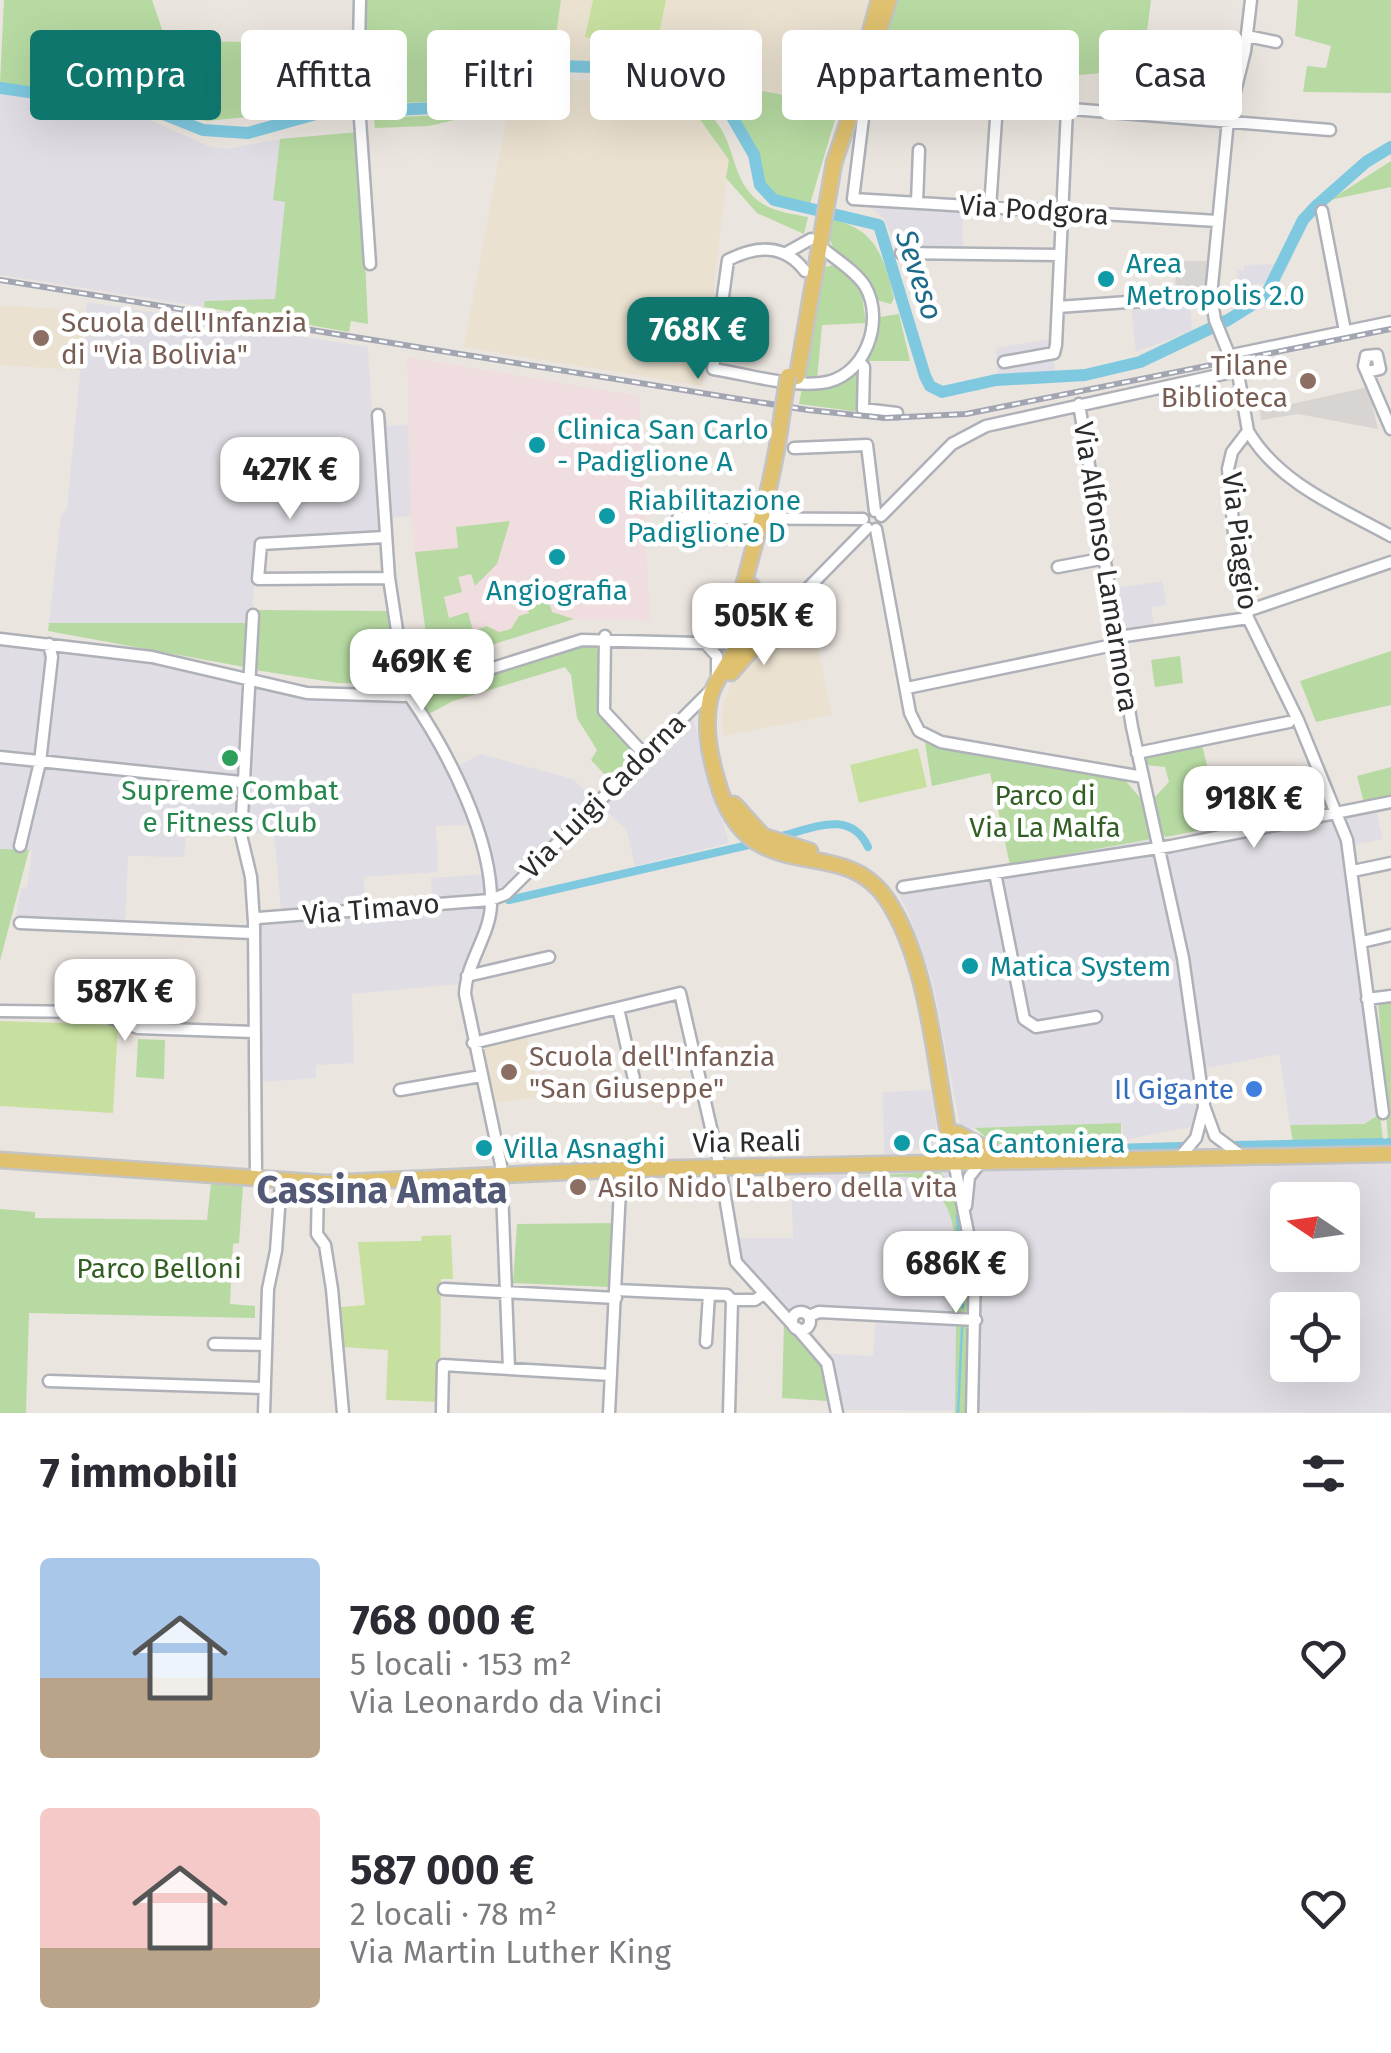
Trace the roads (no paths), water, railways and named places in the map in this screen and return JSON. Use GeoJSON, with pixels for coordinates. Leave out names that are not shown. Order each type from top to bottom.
{"type":"FeatureCollection","features":[{"type":"Feature","properties":{"kind":"main road"},"geometry":{"type":"LineString","coordinates":[[872,30],[879,0]]}},
{"type":"Feature","properties":{"kind":"main road"},"geometry":{"type":"LineString","coordinates":[[879,30],[889,0]]}},
{"type":"Feature","properties":{"kind":"main road"},"geometry":{"type":"LineString","coordinates":[[789,377],[819,249],[821,202],[849,120]]}},
{"type":"Feature","properties":{"kind":"main road"},"geometry":{"type":"LineString","coordinates":[[819,249],[806,271],[786,414],[762,520],[743,633],[718,709],[718,749],[733,801],[752,828],[772,841],[862,865],[896,896],[926,972],[957,1133],[952,1162]]}},
{"type":"Feature","properties":{"kind":"main road"},"geometry":{"type":"LineString","coordinates":[[765,632],[763,642],[743,633],[765,632]]}},
{"type":"Feature","properties":{"kind":"main road"},"geometry":{"type":"LineString","coordinates":[[743,633],[715,682],[707,722],[709,751],[725,805],[738,826],[779,855],[859,874],[882,892],[894,912],[921,989],[952,1162]]}},
{"type":"Feature","properties":{"kind":"main road"},"geometry":{"type":"LineString","coordinates":[[957,1133],[994,1155],[1017,1161]]}},
{"type":"Feature","properties":{"kind":"main road","name":"Via Reali"},"geometry":{"type":"LineString","coordinates":[[0,1160],[281,1181],[411,1182],[502,1173],[621,1169],[1391,1154]]}},
{"type":"Feature","properties":{"kind":"street"},"geometry":{"type":"LineString","coordinates":[[360,0],[359,106],[370,264]]}},
{"type":"Feature","properties":{"kind":"street"},"geometry":{"type":"LineString","coordinates":[[1242,61],[1251,0]]}},
{"type":"Feature","properties":{"kind":"street"},"geometry":{"type":"LineString","coordinates":[[1248,36],[1276,42]]}},
{"type":"Feature","properties":{"kind":"street","name":"Via Podgora"},"geometry":{"type":"LineString","coordinates":[[856,120],[852,198],[1217,221]]}},
{"type":"Feature","properties":{"kind":"street"},"geometry":{"type":"LineString","coordinates":[[990,208],[996,120]]}},
{"type":"Feature","properties":{"kind":"street"},"geometry":{"type":"LineString","coordinates":[[1004,362],[1054,353],[1066,120]]}},
{"type":"Feature","properties":{"kind":"street"},"geometry":{"type":"LineString","coordinates":[[1330,130],[1228,120],[1212,296],[1217,325],[1232,355],[1248,431],[1288,476],[1391,536]]}},
{"type":"Feature","properties":{"kind":"street"},"geometry":{"type":"LineString","coordinates":[[917,203],[920,150]]}},
{"type":"Feature","properties":{"kind":"street"},"geometry":{"type":"LineString","coordinates":[[1322,210],[1345,332]]}},
{"type":"Feature","properties":{"kind":"street"},"geometry":{"type":"LineString","coordinates":[[759,248],[786,253],[819,249],[860,280],[870,298],[872,325],[860,362],[826,382],[713,369],[728,260],[759,248]]}},
{"type":"Feature","properties":{"kind":"street"},"geometry":{"type":"LineString","coordinates":[[786,253],[806,271]]}},
{"type":"Feature","properties":{"kind":"street"},"geometry":{"type":"LineString","coordinates":[[901,253],[1060,255]]}},
{"type":"Feature","properties":{"kind":"street"},"geometry":{"type":"LineString","coordinates":[[1058,308],[1212,296]]}},
{"type":"Feature","properties":{"kind":"street"},"geometry":{"type":"LineString","coordinates":[[1232,355],[1391,322]]}},
{"type":"Feature","properties":{"kind":"street"},"geometry":{"type":"LineString","coordinates":[[860,362],[864,367],[863,408],[897,413]]}},
{"type":"Feature","properties":{"kind":"street"},"geometry":{"type":"LineString","coordinates":[[765,632],[878,514],[952,444],[972,431],[1236,371]]}},
{"type":"Feature","properties":{"kind":"street"},"geometry":{"type":"LineString","coordinates":[[1372,373],[1391,430]]}},
{"type":"Feature","properties":{"kind":"street","name":"Via Alfonso Lamarmora"},"geometry":{"type":"LineString","coordinates":[[1079,404],[1137,753],[1180,943],[1204,1106]]}},
{"type":"Feature","properties":{"kind":"street"},"geometry":{"type":"LineString","coordinates":[[378,415],[389,578],[411,693],[481,831],[490,911],[466,976],[466,1004],[502,1173],[509,1368]]}},
{"type":"Feature","properties":{"kind":"street","name":"Via Piaggio"},"geometry":{"type":"LineString","coordinates":[[1248,431],[1232,452],[1228,469],[1247,615],[1339,814],[1354,872],[1382,1112]]}},
{"type":"Feature","properties":{"kind":"street"},"geometry":{"type":"LineString","coordinates":[[794,448],[867,445],[878,514]]}},
{"type":"Feature","properties":{"kind":"street"},"geometry":{"type":"LineString","coordinates":[[695,511],[702,517],[746,516],[762,520]]}},
{"type":"Feature","properties":{"kind":"street"},"geometry":{"type":"LineString","coordinates":[[678,518],[869,526]]}},
{"type":"Feature","properties":{"kind":"street"},"geometry":{"type":"LineString","coordinates":[[869,526],[914,725],[930,739],[1143,777]]}},
{"type":"Feature","properties":{"kind":"street"},"geometry":{"type":"LineString","coordinates":[[386,537],[261,544],[258,579],[389,578]]}},
{"type":"Feature","properties":{"kind":"street"},"geometry":{"type":"LineString","coordinates":[[1058,566],[1106,558]]}},
{"type":"Feature","properties":{"kind":"street"},"geometry":{"type":"LineString","coordinates":[[907,688],[1247,615],[1390,564]]}},
{"type":"Feature","properties":{"kind":"street"},"geometry":{"type":"LineString","coordinates":[[254,615],[241,782],[241,834],[252,876],[256,1179]]}},
{"type":"Feature","properties":{"kind":"street"},"geometry":{"type":"LineString","coordinates":[[0,638],[248,680],[349,693],[411,693],[568,642],[605,638],[702,639],[743,633]]}},
{"type":"Feature","properties":{"kind":"street"},"geometry":{"type":"LineString","coordinates":[[605,638],[704,642],[743,633]]}},
{"type":"Feature","properties":{"kind":"street"},"geometry":{"type":"LineString","coordinates":[[605,638],[604,712],[644,754]]}},
{"type":"Feature","properties":{"kind":"street"},"geometry":{"type":"LineString","coordinates":[[704,642],[717,656],[715,682]]}},
{"type":"Feature","properties":{"kind":"street"},"geometry":{"type":"LineString","coordinates":[[20,846],[40,762],[52,657],[49,644]]}},
{"type":"Feature","properties":{"kind":"street"},"geometry":{"type":"LineString","coordinates":[[52,657],[62,646]]}},
{"type":"Feature","properties":{"kind":"street","name":"Via Luigi Cadorna"},"geometry":{"type":"LineString","coordinates":[[490,900],[506,894],[715,682]]}},
{"type":"Feature","properties":{"kind":"street"},"geometry":{"type":"LineString","coordinates":[[1137,753],[1289,722]]}},
{"type":"Feature","properties":{"kind":"street"},"geometry":{"type":"LineString","coordinates":[[0,757],[241,782]]}},
{"type":"Feature","properties":{"kind":"street"},"geometry":{"type":"LineString","coordinates":[[904,887],[1160,848],[1391,802]]}},
{"type":"Feature","properties":{"kind":"street"},"geometry":{"type":"LineString","coordinates":[[1354,872],[1391,863]]}},
{"type":"Feature","properties":{"kind":"street"},"geometry":{"type":"LineString","coordinates":[[996,873],[1024,1019],[1036,1027],[1096,1017]]}},
{"type":"Feature","properties":{"kind":"street","name":"Via Timavo"},"geometry":{"type":"LineString","coordinates":[[20,923],[253,928],[258,918],[490,900]]}},
{"type":"Feature","properties":{"kind":"street"},"geometry":{"type":"LineString","coordinates":[[1362,942],[1391,935]]}},
{"type":"Feature","properties":{"kind":"street"},"geometry":{"type":"LineString","coordinates":[[466,976],[549,957]]}},
{"type":"Feature","properties":{"kind":"street"},"geometry":{"type":"LineString","coordinates":[[473,1043],[680,993],[720,1168],[734,1255],[762,1294],[780,1311],[799,1321],[827,1363],[837,1413]]}},
{"type":"Feature","properties":{"kind":"street"},"geometry":{"type":"LineString","coordinates":[[1367,999],[1391,996]]}},
{"type":"Feature","properties":{"kind":"street"},"geometry":{"type":"LineString","coordinates":[[618,1008],[635,1084]]}},
{"type":"Feature","properties":{"kind":"street"},"geometry":{"type":"LineString","coordinates":[[0,1012],[96,1012],[138,1028],[253,1032]]}},
{"type":"Feature","properties":{"kind":"street"},"geometry":{"type":"LineString","coordinates":[[400,1090],[482,1076]]}},
{"type":"Feature","properties":{"kind":"street"},"geometry":{"type":"LineString","coordinates":[[1179,1158],[1198,1132],[1204,1106]]}},
{"type":"Feature","properties":{"kind":"street"},"geometry":{"type":"LineString","coordinates":[[1204,1106],[1216,1136],[1242,1157]]}},
{"type":"Feature","properties":{"kind":"street"},"geometry":{"type":"LineString","coordinates":[[1198,1132],[1209,1158]]}},
{"type":"Feature","properties":{"kind":"street"},"geometry":{"type":"LineString","coordinates":[[1209,1158],[1216,1136]]}},
{"type":"Feature","properties":{"kind":"street"},"geometry":{"type":"LineString","coordinates":[[235,1176],[250,1164],[254,1146]]}},
{"type":"Feature","properties":{"kind":"street"},"geometry":{"type":"LineString","coordinates":[[962,1196],[981,1161]]}},
{"type":"Feature","properties":{"kind":"street"},"geometry":{"type":"LineString","coordinates":[[952,1162],[962,1196]]}},
{"type":"Feature","properties":{"kind":"street"},"geometry":{"type":"LineString","coordinates":[[952,1162],[975,1268],[972,1413]]}},
{"type":"Feature","properties":{"kind":"street"},"geometry":{"type":"LineString","coordinates":[[609,1413],[621,1169]]}},
{"type":"Feature","properties":{"kind":"street"},"geometry":{"type":"LineString","coordinates":[[264,1413],[281,1181]]}},
{"type":"Feature","properties":{"kind":"street"},"geometry":{"type":"LineString","coordinates":[[318,1182],[316,1234],[325,1245],[332,1289],[344,1413]]}},
{"type":"Feature","properties":{"kind":"street"},"geometry":{"type":"LineString","coordinates":[[444,1289],[728,1294],[732,1300],[729,1413]]}},
{"type":"Feature","properties":{"kind":"street"},"geometry":{"type":"LineString","coordinates":[[706,1342],[709,1294]]}},
{"type":"Feature","properties":{"kind":"street"},"geometry":{"type":"LineString","coordinates":[[732,1300],[754,1300],[762,1294]]}},
{"type":"Feature","properties":{"kind":"street"},"geometry":{"type":"LineString","coordinates":[[799,1321],[819,1312],[976,1320]]}},
{"type":"Feature","properties":{"kind":"street"},"geometry":{"type":"LineString","coordinates":[[214,1344],[266,1346]]}},
{"type":"Feature","properties":{"kind":"street"},"geometry":{"type":"LineString","coordinates":[[442,1413],[443,1365],[611,1375]]}},
{"type":"Feature","properties":{"kind":"street"},"geometry":{"type":"LineString","coordinates":[[49,1381],[265,1388]]}},
{"type":"Feature","properties":{"kind":"waterway","name":"Seveso"},"geometry":{"type":"LineString","coordinates":[[0,88],[153,110],[203,130],[248,133],[316,114],[453,107],[476,102],[554,66],[635,68],[697,93],[731,115],[754,155],[760,185],[774,200],[879,225],[925,376],[930,386],[942,392],[996,380],[1085,375],[1140,362],[1228,320],[1265,297],[1303,220],[1315,207],[1366,162],[1391,147]]}},
{"type":"Feature","properties":{"kind":"waterway"},"geometry":{"type":"LineString","coordinates":[[778,837],[817,826],[841,825],[860,835],[868,847]]}},
{"type":"Feature","properties":{"kind":"waterway"},"geometry":{"type":"LineString","coordinates":[[509,900],[753,844]]}},
{"type":"Feature","properties":{"kind":"waterway"},"geometry":{"type":"LineString","coordinates":[[1234,1145],[1382,1142]]}},
{"type":"Feature","properties":{"kind":"waterway"},"geometry":{"type":"LineString","coordinates":[[1003,1151],[1181,1146]]}},
{"type":"Feature","properties":{"kind":"waterway"},"geometry":{"type":"LineString","coordinates":[[957,1216],[963,1308]]}},
{"type":"Feature","properties":{"kind":"waterway"},"geometry":{"type":"LineString","coordinates":[[958,1413],[962,1328]]}},
{"type":"Feature","properties":{"kind":"railway"},"geometry":{"type":"LineString","coordinates":[[0,280],[808,410],[885,418],[966,414],[1391,329]]}},
{"type":"Feature","properties":{"kind":"place","name":"Area Metropolis 2.0"},"geometry":{"type":"Point","coordinates":[1106,279]}},
{"type":"Feature","properties":{"kind":"place","name":"Scuola dell'Infanzia di \"Via Bolivia\""},"geometry":{"type":"Point","coordinates":[41,338]}},
{"type":"Feature","properties":{"kind":"place","name":"Tilane Biblioteca"},"geometry":{"type":"Point","coordinates":[1308,381]}},
{"type":"Feature","properties":{"kind":"place","name":"Clinica San Carlo - Padiglione A"},"geometry":{"type":"Point","coordinates":[537,445]}},
{"type":"Feature","properties":{"kind":"place","name":"Riabilitazione Padiglione D"},"geometry":{"type":"Point","coordinates":[607,516]}},
{"type":"Feature","properties":{"kind":"place","name":"Angiografia"},"geometry":{"type":"Point","coordinates":[557,557]}},
{"type":"Feature","properties":{"kind":"place","name":"Supreme Combat e Fitness Club"},"geometry":{"type":"Point","coordinates":[230,758]}},
{"type":"Feature","properties":{"kind":"place","name":"Matica System"},"geometry":{"type":"Point","coordinates":[970,966]}},
{"type":"Feature","properties":{"kind":"place","name":"Scuola dell'Infanzia \"San Giuseppe\""},"geometry":{"type":"Point","coordinates":[509,1072]}},
{"type":"Feature","properties":{"kind":"place","name":"Il Gigante"},"geometry":{"type":"Point","coordinates":[1254,1089]}},
{"type":"Feature","properties":{"kind":"place","name":"Casa Cantoniera"},"geometry":{"type":"Point","coordinates":[902,1143]}},
{"type":"Feature","properties":{"kind":"place","name":"Villa Asnaghi"},"geometry":{"type":"Point","coordinates":[484,1148]}},
{"type":"Feature","properties":{"kind":"place","name":"Asilo Nido L'albero della vita"},"geometry":{"type":"Point","coordinates":[578,1187]}},
{"type":"Feature","properties":{"kind":"district","name":"Cassina Amata"},"geometry":{"type":"Point","coordinates":[382,1190]}},
{"type":"Feature","properties":{"kind":"park label","name":"Parco di Via La Malfa"},"geometry":{"type":"Point","coordinates":[1045,811]}},
{"type":"Feature","properties":{"kind":"park label","name":"Parco Belloni"},"geometry":{"type":"Point","coordinates":[159,1268]}}]}
